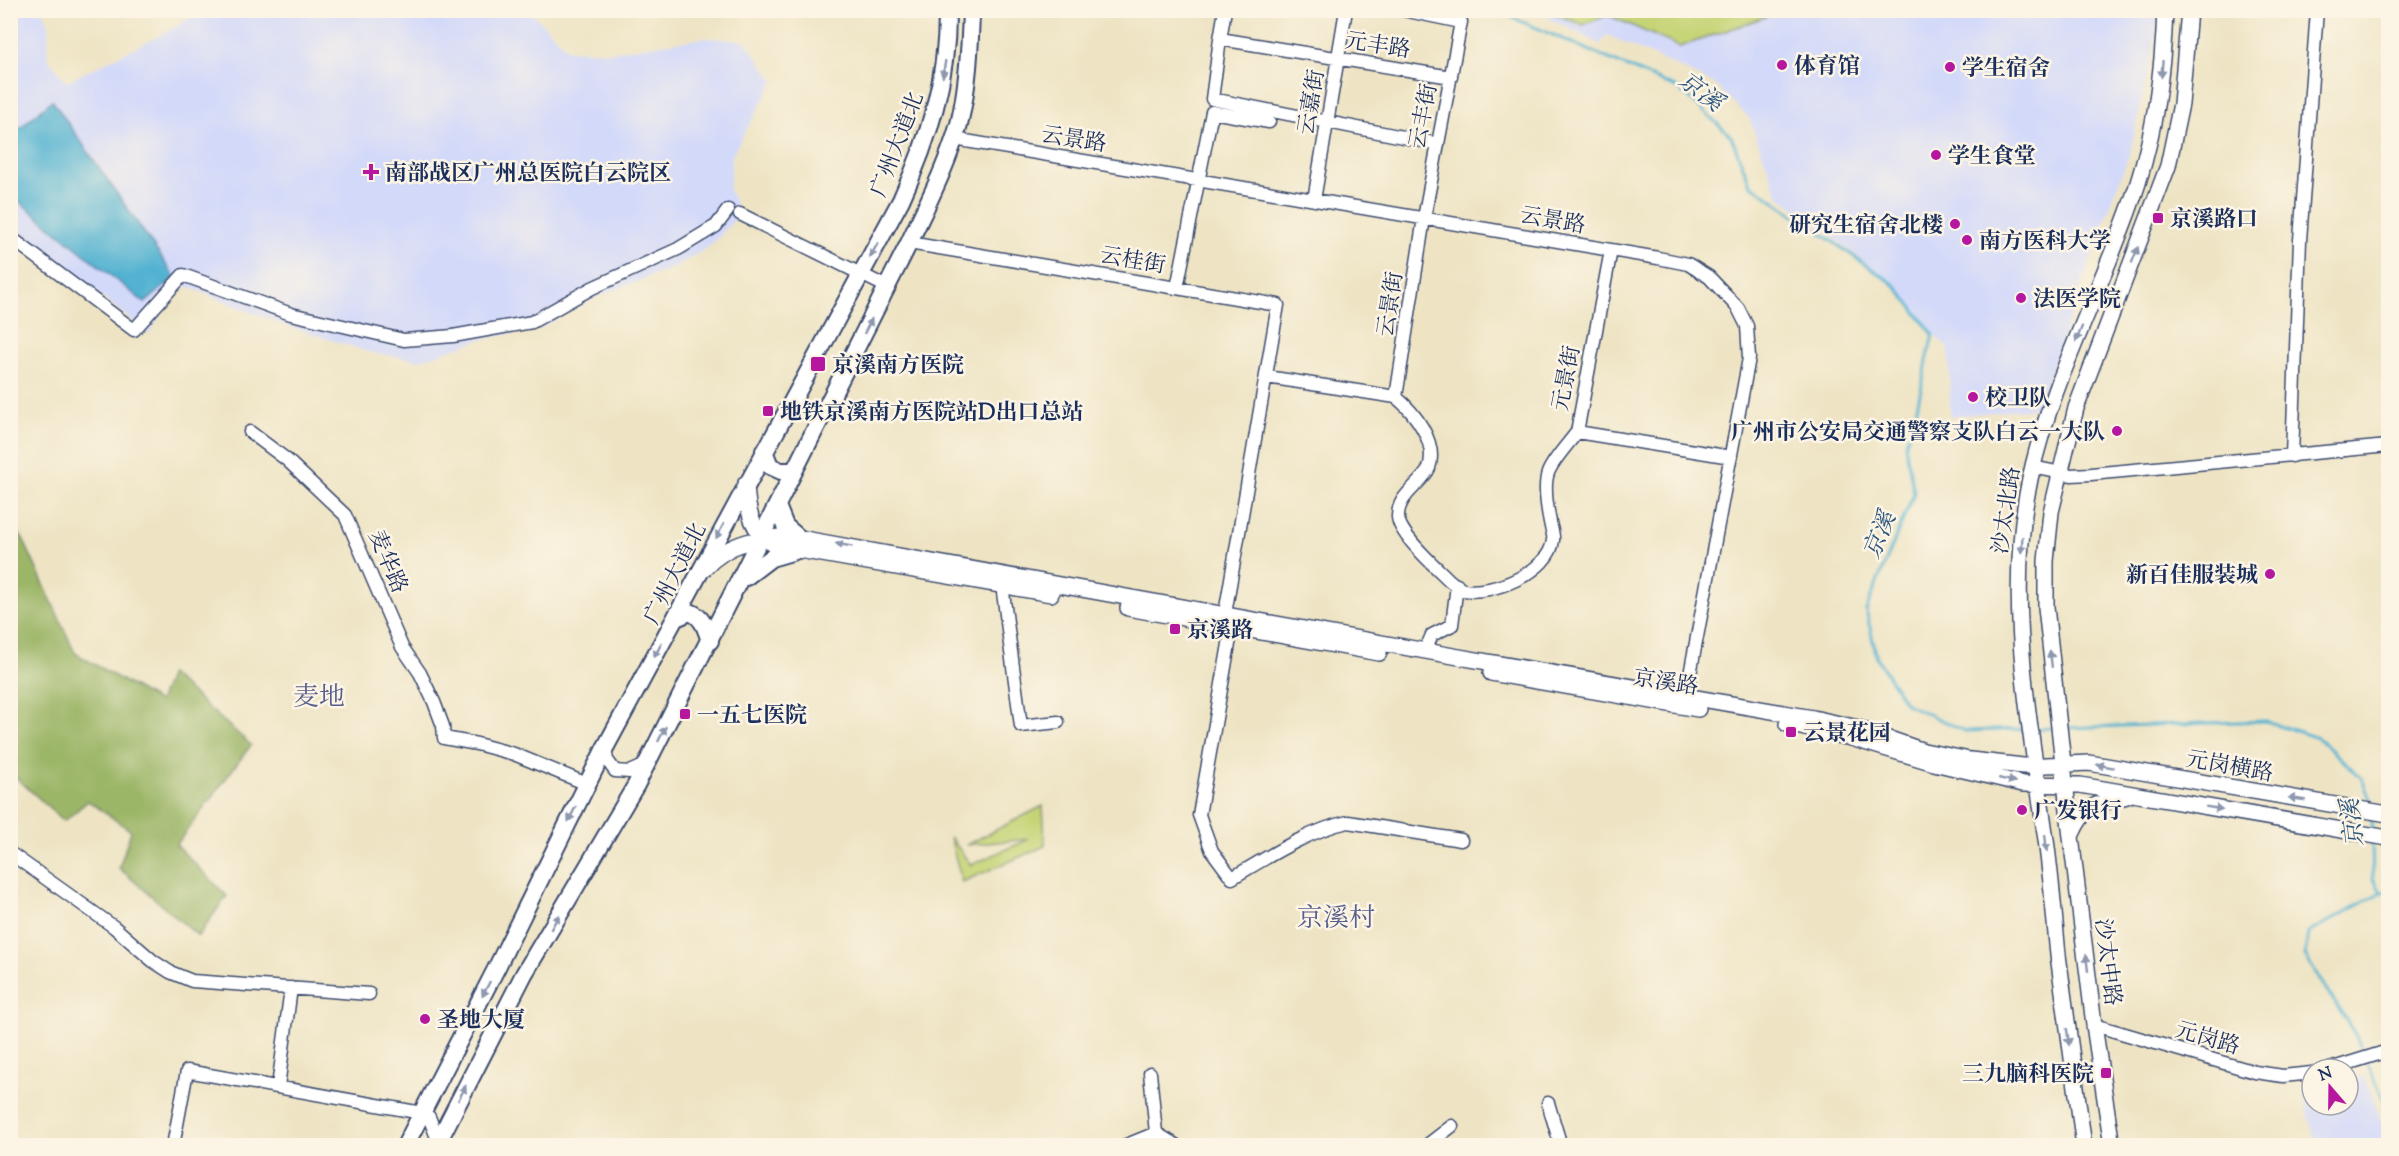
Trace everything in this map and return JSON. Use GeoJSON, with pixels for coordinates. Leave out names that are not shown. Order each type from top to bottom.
{"type":"FeatureCollection","features":[{"type":"Feature","properties":{"kind":"highway","name":"广州大道北"},"geometry":{"type":"LineString","coordinates":[[405,1146],[501,960],[605,748],[746,483],[901,200],[928,132],[944,70],[947,10]]}},
{"type":"Feature","properties":{"kind":"highway"},"geometry":{"type":"LineString","coordinates":[[437,1143],[519,984],[646,765],[909,243],[954,139],[965,89],[971,10]]}},
{"type":"Feature","properties":{"kind":"highway"},"geometry":{"type":"LineString","coordinates":[[764,451],[770,466],[781,471],[794,471]]}},
{"type":"Feature","properties":{"kind":"highway"},"geometry":{"type":"LineString","coordinates":[[734,591],[763,562],[797,544],[785,526],[777,506]]}},
{"type":"Feature","properties":{"kind":"highway"},"geometry":{"type":"LineString","coordinates":[[676,618],[690,612],[696,615],[704,625],[710,641]]}},
{"type":"Feature","properties":{"kind":"main road","name":"沙太北路"},"geometry":{"type":"LineString","coordinates":[[2038,785],[2022,653],[2019,595],[2023,527],[2033,467],[2048,411],[2120,234],[2144,161],[2159,100],[2165,10]]}},
{"type":"Feature","properties":{"kind":"main road","name":"沙太北路"},"geometry":{"type":"LineString","coordinates":[[2067,784],[2046,607],[2046,572],[2051,512],[2076,408],[2168,166],[2181,104],[2189,10]]}},
{"type":"Feature","properties":{"kind":"main road"},"geometry":{"type":"LineString","coordinates":[[746,483],[748,510],[761,537]]}},
{"type":"Feature","properties":{"kind":"main road","name":"京溪路"},"geometry":{"type":"LineString","coordinates":[[695,580],[722,553],[761,537],[1002,585],[1425,651],[1835,723],[1944,756],[1997,764],[2064,763]]}},
{"type":"Feature","properties":{"kind":"main road","name":"京溪路"},"geometry":{"type":"LineString","coordinates":[[797,544],[1228,620],[1576,689],[1800,726],[1851,738],[1934,764],[2023,784],[2067,784]]}},
{"type":"Feature","properties":{"kind":"main road","name":"元岗横路"},"geometry":{"type":"LineString","coordinates":[[2064,763],[2089,763],[2388,814]]}},
{"type":"Feature","properties":{"kind":"main road","name":"元岗横路"},"geometry":{"type":"LineString","coordinates":[[2067,784],[2388,837]]}},
{"type":"Feature","properties":{"kind":"main road","name":"沙太中路"},"geometry":{"type":"LineString","coordinates":[[2067,784],[2071,837],[2094,1025],[2112,1146]]}},
{"type":"Feature","properties":{"kind":"main road"},"geometry":{"type":"LineString","coordinates":[[2038,785],[2084,1146]]}},
{"type":"Feature","properties":{"kind":"main road"},"geometry":{"type":"LineString","coordinates":[[2185,804],[2181,795],[2183,788],[2214,785]]}},
{"type":"Feature","properties":{"kind":"main road"},"geometry":{"type":"LineString","coordinates":[[2071,837],[2079,819],[2089,808],[2105,801],[2136,794]]}},
{"type":"Feature","properties":{"kind":"street"},"geometry":{"type":"LineString","coordinates":[[1225,10],[1212,99],[1438,144]]}},
{"type":"Feature","properties":{"kind":"street","name":"云嘉街"},"geometry":{"type":"LineString","coordinates":[[1314,200],[1346,10]]}},
{"type":"Feature","properties":{"kind":"street","name":"元丰路"},"geometry":{"type":"LineString","coordinates":[[1403,10],[1461,22]]}},
{"type":"Feature","properties":{"kind":"street"},"geometry":{"type":"LineString","coordinates":[[2292,456],[2300,240],[2317,10]]}},
{"type":"Feature","properties":{"kind":"street","name":"云丰街"},"geometry":{"type":"LineString","coordinates":[[1424,218],[1461,22]]}},
{"type":"Feature","properties":{"kind":"street","name":"元丰路"},"geometry":{"type":"LineString","coordinates":[[1220,39],[1451,77]]}},
{"type":"Feature","properties":{"kind":"street"},"geometry":{"type":"LineString","coordinates":[[1177,288],[1212,112],[1269,122]]}},
{"type":"Feature","properties":{"kind":"street","name":"云景路"},"geometry":{"type":"LineString","coordinates":[[954,139],[1688,264],[1709,277],[1738,308],[1748,326],[1749,358],[1686,696]]}},
{"type":"Feature","properties":{"kind":"street"},"geometry":{"type":"LineString","coordinates":[[10,237],[134,330],[183,275],[291,314],[404,340],[453,336],[532,322],[592,288],[678,249],[734,212],[887,287]]}},
{"type":"Feature","properties":{"kind":"street","name":"云景街"},"geometry":{"type":"LineString","coordinates":[[1396,397],[1424,218]]}},
{"type":"Feature","properties":{"kind":"street","name":"云桂街"},"geometry":{"type":"LineString","coordinates":[[909,243],[1278,305],[1199,815],[1212,851],[1232,878],[1275,853],[1333,825],[1348,822],[1461,840]]}},
{"type":"Feature","properties":{"kind":"street","name":"元景街"},"geometry":{"type":"LineString","coordinates":[[1611,250],[1577,432],[1731,457]]}},
{"type":"Feature","properties":{"kind":"street"},"geometry":{"type":"LineString","coordinates":[[1267,377],[1396,397],[1407,406],[1427,434],[1431,452],[1429,468],[1402,501],[1398,517],[1403,531],[1425,556],[1464,590],[1493,588],[1514,581],[1532,571],[1545,559],[1554,541],[1546,505],[1548,473],[1577,432]]}},
{"type":"Feature","properties":{"kind":"street","name":"麦华路"},"geometry":{"type":"LineString","coordinates":[[250,432],[287,460],[345,515],[402,647],[420,673],[434,702],[443,726],[444,738],[514,754],[587,784]]}},
{"type":"Feature","properties":{"kind":"street"},"geometry":{"type":"LineString","coordinates":[[2033,467],[2071,475],[2122,472],[2388,446]]}},
{"type":"Feature","properties":{"kind":"street"},"geometry":{"type":"LineString","coordinates":[[1002,585],[1021,726],[1058,723]]}},
{"type":"Feature","properties":{"kind":"street"},"geometry":{"type":"LineString","coordinates":[[1425,651],[1432,635],[1452,626],[1457,585]]}},
{"type":"Feature","properties":{"kind":"street"},"geometry":{"type":"LineString","coordinates":[[605,748],[607,760],[615,771],[630,772],[646,765]]}},
{"type":"Feature","properties":{"kind":"street"},"geometry":{"type":"LineString","coordinates":[[10,853],[114,927],[153,961],[170,972],[192,981],[369,994]]}},
{"type":"Feature","properties":{"kind":"street"},"geometry":{"type":"LineString","coordinates":[[278,1087],[291,988]]}},
{"type":"Feature","properties":{"kind":"street","name":"元岗路"},"geometry":{"type":"LineString","coordinates":[[2094,1025],[2255,1072],[2283,1076],[2300,1074]]}},
{"type":"Feature","properties":{"kind":"street"},"geometry":{"type":"LineString","coordinates":[[2360,1060],[2385,1052]]}},
{"type":"Feature","properties":{"kind":"street"},"geometry":{"type":"LineString","coordinates":[[173,1146],[187,1071],[422,1113],[429,1117],[437,1143]]}},
{"type":"Feature","properties":{"kind":"street"},"geometry":{"type":"LineString","coordinates":[[1150,1073],[1156,1132]]}},
{"type":"Feature","properties":{"kind":"street"},"geometry":{"type":"LineString","coordinates":[[1548,1103],[1561,1146]]}},
{"type":"Feature","properties":{"kind":"street"},"geometry":{"type":"LineString","coordinates":[[1426,1146],[1452,1126]]}},
{"type":"Feature","properties":{"kind":"street"},"geometry":{"type":"LineString","coordinates":[[1124,1146],[1156,1132]]}},
{"type":"Feature","properties":{"kind":"street"},"geometry":{"type":"LineString","coordinates":[[1156,1132],[1177,1146]]}},
{"type":"Feature","properties":{"kind":"shaded area","name":"南部战区广州总医院白云院区"},"geometry":{"type":"Polygon","coordinates":[[[204,10],[530,11],[568,50],[611,52],[704,38],[745,41],[774,81],[732,155],[729,190],[740,214],[711,245],[677,266],[594,298],[541,328],[482,339],[420,360],[372,353],[281,324],[186,286],[170,299],[149,334],[11,225],[10,11],[43,11],[49,25],[47,57],[66,82],[165,33],[204,10]]]}},
{"type":"Feature","properties":{"kind":"shaded area","name":"南方医科大学"},"geometry":{"type":"Polygon","coordinates":[[[1535,11],[2161,11],[2131,149],[2037,408],[1950,416],[1949,349],[1933,334],[1895,285],[1778,195],[1749,118],[1713,83],[1607,35],[1600,44],[1535,11]]]}},
{"type":"Feature","properties":{"kind":"shaded area"},"geometry":{"type":"Polygon","coordinates":[[[2365,1076],[2384,1129],[2383,1145],[2316,1145],[2309,1117],[2360,1117],[2360,1077],[2365,1076]]]}},
{"type":"Feature","properties":{"kind":"green space"},"geometry":{"type":"Polygon","coordinates":[[[1782,10],[1680,47],[1608,15],[1583,25],[1548,11],[1782,10]]]}},
{"type":"Feature","properties":{"kind":"green space"},"geometry":{"type":"Polygon","coordinates":[[[10,523],[23,539],[75,653],[159,702],[170,674],[251,745],[176,845],[227,896],[198,936],[119,868],[131,831],[88,801],[64,821],[11,773],[10,523]]]}},
{"type":"Feature","properties":{"kind":"green space"},"geometry":{"type":"Polygon","coordinates":[[[1043,806],[1045,846],[962,882],[950,837],[971,865],[1029,839],[966,845],[1043,806]]]}},
{"type":"Feature","properties":{"kind":"water"},"geometry":{"type":"Polygon","coordinates":[[[52,100],[175,277],[145,303],[11,195],[10,137],[52,100]]]}},
{"type":"Feature","properties":{"kind":"waterway","name":"京溪"},"geometry":{"type":"LineString","coordinates":[[1495,10],[1679,89],[1731,136],[1750,184],[1895,285],[1933,334],[1914,421],[1905,445],[1914,493],[1866,610],[1877,658],[1906,704],[1965,731],[2024,729]]}},
{"type":"Feature","properties":{"kind":"waterway","name":"京溪"},"geometry":{"type":"LineString","coordinates":[[2064,728],[2266,721],[2318,738],[2361,777],[2371,801],[2371,807]]}},
{"type":"Feature","properties":{"kind":"waterway","name":"京溪"},"geometry":{"type":"LineString","coordinates":[[2034,729],[2054,728]]}},
{"type":"Feature","properties":{"kind":"waterway","name":"京溪"},"geometry":{"type":"LineString","coordinates":[[2371,817],[2372,831]]}},
{"type":"Feature","properties":{"kind":"waterway","name":"京溪"},"geometry":{"type":"LineString","coordinates":[[2372,841],[2373,878],[2381,892]]}},
{"type":"Feature","properties":{"kind":"waterway"},"geometry":{"type":"LineString","coordinates":[[2364,1054],[2353,1031],[2305,956],[2308,933],[2381,892],[2388,891]]}},
{"type":"Feature","properties":{"kind":"waterway"},"geometry":{"type":"LineString","coordinates":[[2366,1060],[2388,1109]]}},
{"type":"Feature","properties":{"kind":"place","name":"体育馆"},"geometry":{"type":"Point","coordinates":[1782,65]}},
{"type":"Feature","properties":{"kind":"place","name":"学生宿舍"},"geometry":{"type":"Point","coordinates":[1950,67]}},
{"type":"Feature","properties":{"kind":"place","name":"学生食堂"},"geometry":{"type":"Point","coordinates":[1936,155]}},
{"type":"Feature","properties":{"kind":"place","name":"南部战区广州总医院白云院区"},"geometry":{"type":"Point","coordinates":[371,172]}},
{"type":"Feature","properties":{"kind":"place","name":"京溪路口"},"geometry":{"type":"Point","coordinates":[2158,218]}},
{"type":"Feature","properties":{"kind":"place","name":"研究生宿舍北楼"},"geometry":{"type":"Point","coordinates":[1955,224]}},
{"type":"Feature","properties":{"kind":"place","name":"南方医科大学"},"geometry":{"type":"Point","coordinates":[1967,240]}},
{"type":"Feature","properties":{"kind":"place","name":"法医学院"},"geometry":{"type":"Point","coordinates":[2021,298]}},
{"type":"Feature","properties":{"kind":"place","name":"京溪南方医院"},"geometry":{"type":"Point","coordinates":[818,364]}},
{"type":"Feature","properties":{"kind":"place","name":"校卫队"},"geometry":{"type":"Point","coordinates":[1973,397]}},
{"type":"Feature","properties":{"kind":"place","name":"地铁京溪南方医院站D出口总站"},"geometry":{"type":"Point","coordinates":[768,411]}},
{"type":"Feature","properties":{"kind":"place","name":"广州市公安局交通警察支队白云一大队"},"geometry":{"type":"Point","coordinates":[2117,431]}},
{"type":"Feature","properties":{"kind":"place","name":"新百佳服装城"},"geometry":{"type":"Point","coordinates":[2270,574]}},
{"type":"Feature","properties":{"kind":"place","name":"京溪路"},"geometry":{"type":"Point","coordinates":[1175,629]}},
{"type":"Feature","properties":{"kind":"place","name":"一五七医院"},"geometry":{"type":"Point","coordinates":[685,714]}},
{"type":"Feature","properties":{"kind":"place","name":"云景花园"},"geometry":{"type":"Point","coordinates":[1791,732]}},
{"type":"Feature","properties":{"kind":"place","name":"广发银行"},"geometry":{"type":"Point","coordinates":[2022,810]}},
{"type":"Feature","properties":{"kind":"place","name":"圣地大厦"},"geometry":{"type":"Point","coordinates":[425,1019]}},
{"type":"Feature","properties":{"kind":"place","name":"三九脑科医院"},"geometry":{"type":"Point","coordinates":[2106,1073]}},
{"type":"Feature","properties":{"kind":"district","name":"麦地"},"geometry":{"type":"Point","coordinates":[319,696]}},
{"type":"Feature","properties":{"kind":"district","name":"京溪村"},"geometry":{"type":"Point","coordinates":[1336,917]}}]}
